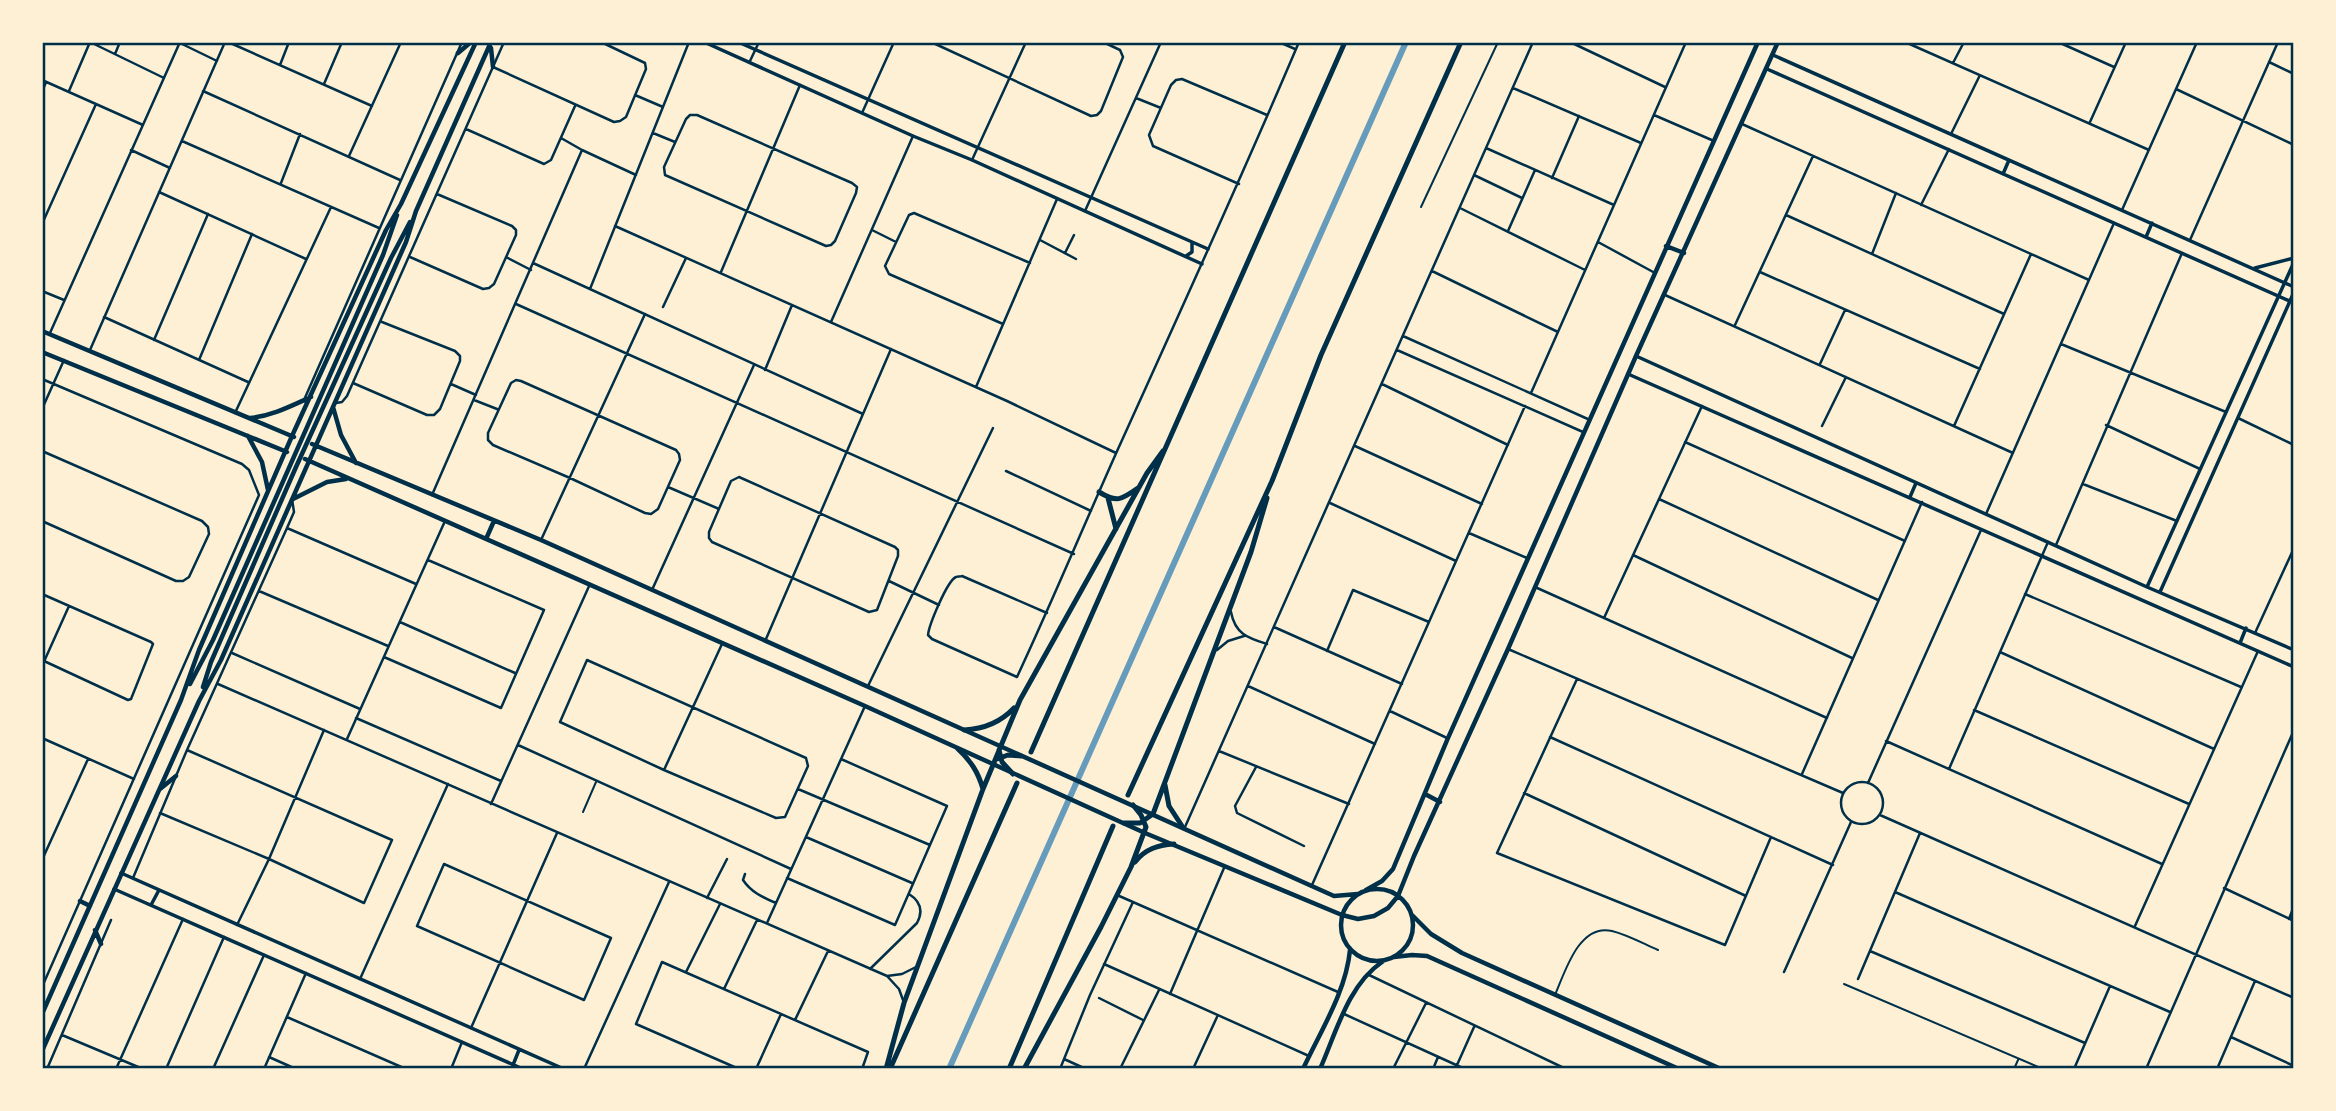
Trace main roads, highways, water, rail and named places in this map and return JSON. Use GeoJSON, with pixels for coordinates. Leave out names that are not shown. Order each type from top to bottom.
{"type":"FeatureCollection","features":[{"type":"Feature","properties":{"kind":"highway"},"geometry":{"type":"LineString","coordinates":[[1031,752],[1345,42]]}},
{"type":"Feature","properties":{"kind":"highway"},"geometry":{"type":"LineString","coordinates":[[1128,795],[1272,481],[1321,355],[1461,42]]}},
{"type":"Feature","properties":{"kind":"highway"},"geometry":{"type":"LineString","coordinates":[[888,1069],[904,1003],[983,789],[1020,700],[1148,471],[1171,440]]}},
{"type":"Feature","properties":{"kind":"highway"},"geometry":{"type":"LineString","coordinates":[[1024,1069],[1131,867],[1143,821],[1150,813],[1165,782],[1253,547],[1272,481]]}},
{"type":"Feature","properties":{"kind":"highway"},"geometry":{"type":"LineString","coordinates":[[1099,492],[1108,498],[1121,499],[1140,486]]}},
{"type":"Feature","properties":{"kind":"highway"},"geometry":{"type":"LineString","coordinates":[[1108,498],[1116,530]]}},
{"type":"Feature","properties":{"kind":"highway"},"geometry":{"type":"LineString","coordinates":[[964,730],[990,726],[1012,710],[1020,700]]}},
{"type":"Feature","properties":{"kind":"highway"},"geometry":{"type":"LineString","coordinates":[[995,765],[1002,748]]}},
{"type":"Feature","properties":{"kind":"highway"},"geometry":{"type":"LineString","coordinates":[[958,749],[978,774],[983,789]]}},
{"type":"Feature","properties":{"kind":"highway"},"geometry":{"type":"LineString","coordinates":[[1000,758],[1021,756]]}},
{"type":"Feature","properties":{"kind":"highway"},"geometry":{"type":"LineString","coordinates":[[1000,758],[1013,774]]}},
{"type":"Feature","properties":{"kind":"highway"},"geometry":{"type":"LineString","coordinates":[[1165,782],[1169,806],[1183,827]]}},
{"type":"Feature","properties":{"kind":"highway"},"geometry":{"type":"LineString","coordinates":[[888,1069],[1017,783]]}},
{"type":"Feature","properties":{"kind":"highway"},"geometry":{"type":"LineString","coordinates":[[1133,805],[1143,821]]}},
{"type":"Feature","properties":{"kind":"highway"},"geometry":{"type":"LineString","coordinates":[[1124,823],[1143,821]]}},
{"type":"Feature","properties":{"kind":"highway"},"geometry":{"type":"LineString","coordinates":[[1009,1069],[1113,826]]}},
{"type":"Feature","properties":{"kind":"highway"},"geometry":{"type":"LineString","coordinates":[[1131,867],[1149,849],[1174,844]]}},
{"type":"Feature","properties":{"kind":"main road"},"geometry":{"type":"LineString","coordinates":[[458,53],[474,42]]}},
{"type":"Feature","properties":{"kind":"main road"},"geometry":{"type":"LineString","coordinates":[[42,1014],[181,700],[213,640],[383,255],[401,204],[474,42]]}},
{"type":"Feature","properties":{"kind":"main road"},"geometry":{"type":"LineString","coordinates":[[491,42],[493,67]]}},
{"type":"Feature","properties":{"kind":"main road"},"geometry":{"type":"LineString","coordinates":[[199,701],[220,643],[283,496],[391,258],[416,211],[491,42]]}},
{"type":"Feature","properties":{"kind":"main road"},"geometry":{"type":"LineString","coordinates":[[1385,961],[1366,960],[1350,949],[1343,939],[1341,927],[1345,907],[1358,894],[1382,881],[1393,869],[1448,738],[1758,42]]}},
{"type":"Feature","properties":{"kind":"main road"},"geometry":{"type":"LineString","coordinates":[[307,460],[1142,831],[1342,915],[1358,919],[1374,916],[1388,908],[1398,896],[1778,42]]}},
{"type":"Feature","properties":{"kind":"main road"},"geometry":{"type":"LineString","coordinates":[[181,700],[199,650],[268,493],[289,452],[386,230],[401,204]]}},
{"type":"Feature","properties":{"kind":"main road"},"geometry":{"type":"LineString","coordinates":[[42,1051],[199,701],[221,660],[307,460],[406,242],[416,211]]}},
{"type":"Feature","properties":{"kind":"main road"},"geometry":{"type":"LineString","coordinates":[[1666,246],[1684,253]]}},
{"type":"Feature","properties":{"kind":"main road"},"geometry":{"type":"LineString","coordinates":[[42,331],[295,437]]}},
{"type":"Feature","properties":{"kind":"main road"},"geometry":{"type":"LineString","coordinates":[[42,352],[289,452]]}},
{"type":"Feature","properties":{"kind":"main road"},"geometry":{"type":"LineString","coordinates":[[249,418],[272,414],[312,396]]}},
{"type":"Feature","properties":{"kind":"main road"},"geometry":{"type":"LineString","coordinates":[[332,404],[341,435],[356,464]]}},
{"type":"Feature","properties":{"kind":"main road"},"geometry":{"type":"LineString","coordinates":[[247,436],[262,462],[268,493]]}},
{"type":"Feature","properties":{"kind":"main road"},"geometry":{"type":"LineString","coordinates":[[314,445],[541,540],[1334,895],[1358,894]]}},
{"type":"Feature","properties":{"kind":"main road"},"geometry":{"type":"LineString","coordinates":[[292,499],[327,482],[349,479]]}},
{"type":"Feature","properties":{"kind":"main road"},"geometry":{"type":"LineString","coordinates":[[486,539],[494,521]]}},
{"type":"Feature","properties":{"kind":"main road"},"geometry":{"type":"LineString","coordinates":[[159,789],[176,776]]}},
{"type":"Feature","properties":{"kind":"main road"},"geometry":{"type":"LineString","coordinates":[[1425,794],[1440,802]]}},
{"type":"Feature","properties":{"kind":"main road"},"geometry":{"type":"LineString","coordinates":[[1320,1069],[1350,1001],[1367,974],[1404,950],[1410,939],[1413,927],[1409,907],[1388,890],[1366,890]]}},
{"type":"Feature","properties":{"kind":"main road"},"geometry":{"type":"LineString","coordinates":[[80,901],[90,905]]}},
{"type":"Feature","properties":{"kind":"main road"},"geometry":{"type":"LineString","coordinates":[[1412,915],[1430,934],[1462,953],[1721,1069]]}},
{"type":"Feature","properties":{"kind":"main road"},"geometry":{"type":"LineString","coordinates":[[95,930],[101,944]]}},
{"type":"Feature","properties":{"kind":"main road"},"geometry":{"type":"LineString","coordinates":[[1303,1069],[1339,992],[1350,949]]}},
{"type":"Feature","properties":{"kind":"main road"},"geometry":{"type":"LineString","coordinates":[[1394,957],[1427,957],[1679,1069]]}},
{"type":"Feature","properties":{"kind":"waterway"},"geometry":{"type":"LineString","coordinates":[[949,1069],[1406,42]]}}]}
